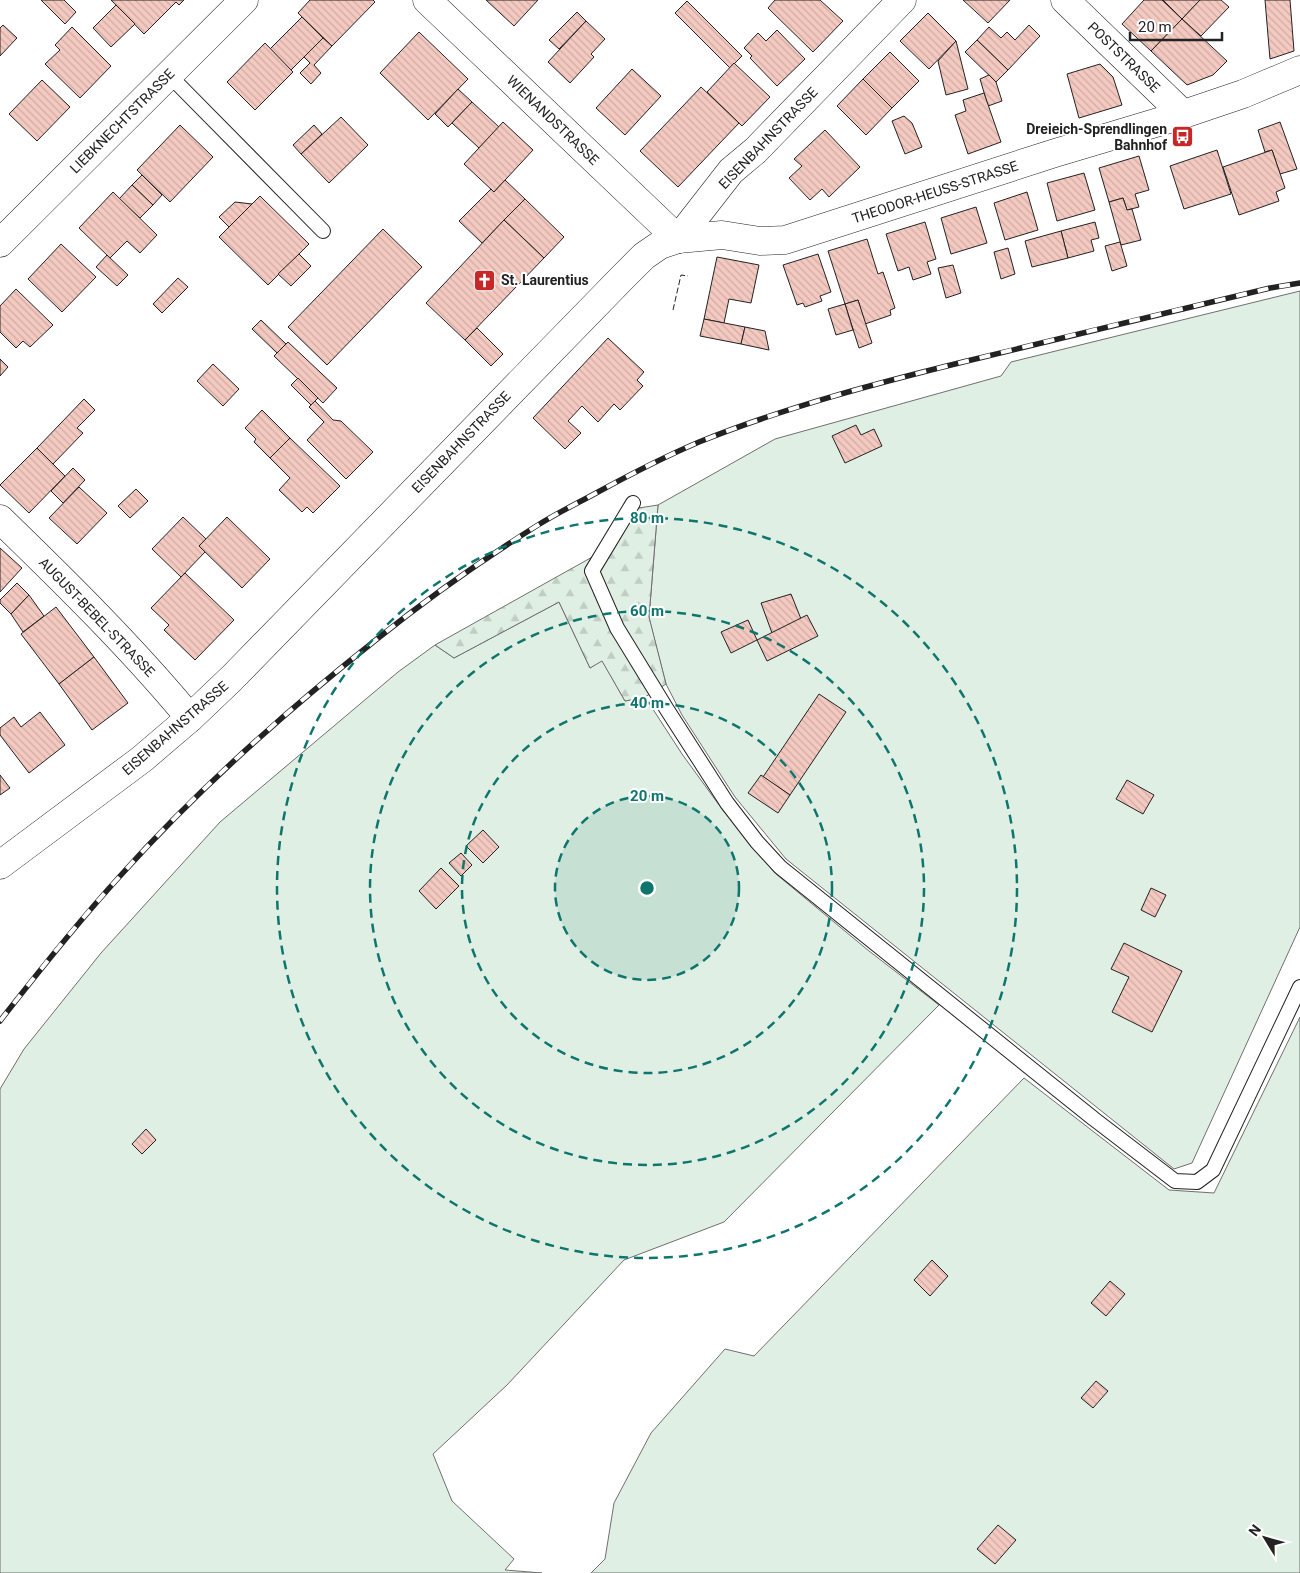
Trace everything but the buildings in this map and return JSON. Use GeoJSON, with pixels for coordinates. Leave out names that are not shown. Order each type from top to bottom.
{"type":"FeatureCollection","features":[{"type":"Feature","properties":{"kind":"main road","name":"LIEBKNECHTSTRASSE"},"geometry":{"type":"LineString","coordinates":[[0,243],[244,0]]}},
{"type":"Feature","properties":{"kind":"main road","name":"WIENANDSTRASSE"},"geometry":{"type":"LineString","coordinates":[[427,0],[678,239]]}},
{"type":"Feature","properties":{"kind":"main road","name":"EISENBAHNSTRASSE"},"geometry":{"type":"LineString","coordinates":[[0,865],[142,759],[190,718],[644,256],[660,245],[678,239],[731,171],[755,151],[902,0]]}},
{"type":"Feature","properties":{"kind":"main road","name":"POSTSTRASSE"},"geometry":{"type":"LineString","coordinates":[[1065,0],[1183,114]]}},
{"type":"Feature","properties":{"kind":"main road","name":"THEODOR-HEUSS-STRASSE"},"geometry":{"type":"LineString","coordinates":[[678,239],[722,235],[760,241],[785,240],[1183,114],[1243,94],[1300,70]]}},
{"type":"Feature","properties":{"kind":"main road","name":"AUGUST-BEBEL-STRASSE"},"geometry":{"type":"LineString","coordinates":[[0,519],[97,614],[158,679],[190,718]]}},
{"type":"Feature","properties":{"kind":"lane"},"geometry":{"type":"LineString","coordinates":[[168,75],[323,231]]}},
{"type":"Feature","properties":{"kind":"lane"},"geometry":{"type":"LineString","coordinates":[[633,503],[592,571],[617,628],[666,708],[727,803],[758,842],[780,867],[1174,1181],[1197,1182],[1213,1170],[1300,987]]}},
{"type":"Feature","properties":{"kind":"green space"},"geometry":{"type":"Polygon","coordinates":[[[1300,291],[1300,927],[1192,1163],[1174,1169],[786,859],[735,797],[682,715],[666,684],[649,618],[658,505],[775,439],[1001,376],[1011,362],[1300,291]]]}},
{"type":"Feature","properties":{"kind":"green space"},"geometry":{"type":"Polygon","coordinates":[[[658,505],[649,617],[666,684],[645,697],[625,701],[602,661],[590,668],[559,602],[454,658],[435,645],[594,556],[632,509],[658,505]]]}},
{"type":"Feature","properties":{"kind":"green space"},"geometry":{"type":"Polygon","coordinates":[[[559,602],[590,668],[602,660],[625,701],[645,697],[682,754],[722,809],[776,874],[869,951],[939,1005],[724,1222],[624,1260],[507,1385],[433,1454],[452,1501],[514,1559],[505,1570],[542,1573],[0,1573],[0,1089],[24,1049],[101,953],[220,822],[398,672],[435,645],[454,658],[559,602]]]}},
{"type":"Feature","properties":{"kind":"green space"},"geometry":{"type":"Polygon","coordinates":[[[1300,1017],[1300,1573],[591,1573],[605,1559],[614,1503],[651,1433],[725,1349],[754,1356],[1024,1078],[1169,1190],[1214,1193],[1300,1017]]]}},
{"type":"Feature","properties":{"kind":"railway"},"geometry":{"type":"LineString","coordinates":[[0,1021],[59,947],[121,875],[181,812],[244,751],[310,694],[416,609],[517,538],[553,516],[635,472],[699,442],[798,407],[967,361],[1270,288],[1300,283]]}},
{"type":"Feature","properties":{"kind":"fence"},"geometry":{"type":"LineString","coordinates":[[673,310],[681,275],[688,276]]}},
{"type":"Feature","properties":{"kind":"place","name":"Dreieich-Sprendlingen Bahnhof"},"geometry":{"type":"Point","coordinates":[1183,137]}},
{"type":"Feature","properties":{"kind":"place","name":"St. Laurentius"},"geometry":{"type":"Point","coordinates":[485,280]}}]}
